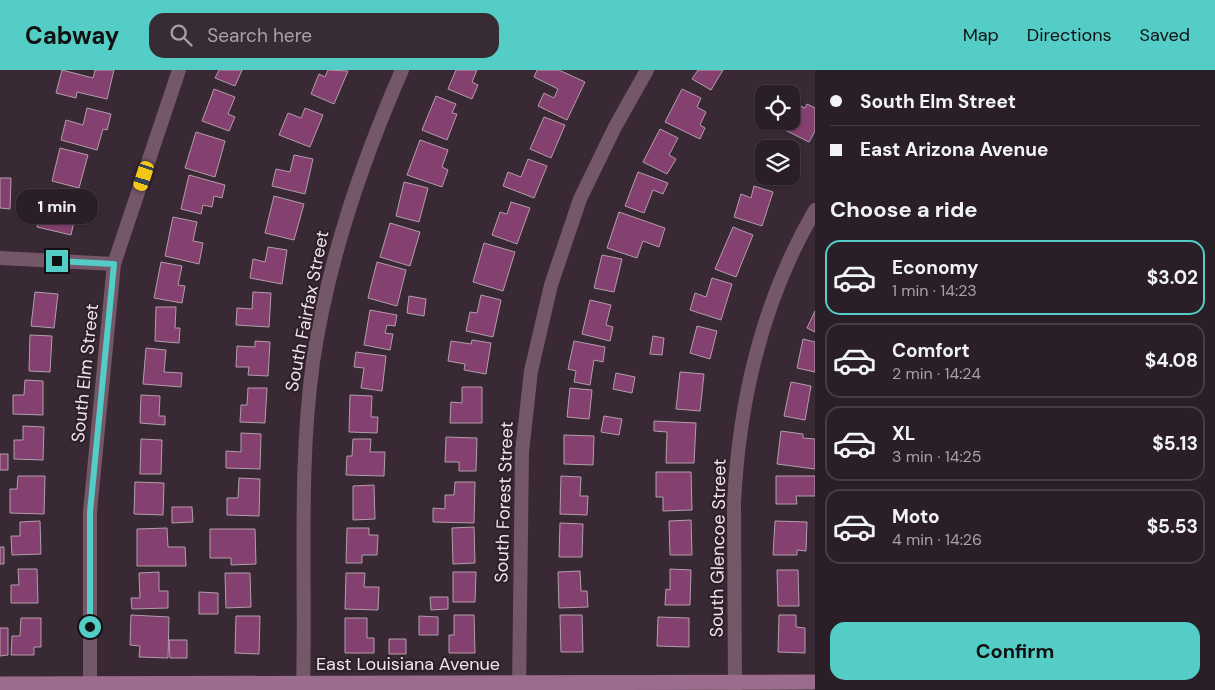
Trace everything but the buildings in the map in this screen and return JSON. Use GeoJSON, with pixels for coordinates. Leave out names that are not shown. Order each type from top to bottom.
{"type":"FeatureCollection","features":[{"type":"Feature","properties":{"kind":"street","name":"South Elm Street"},"geometry":{"type":"LineString","coordinates":[[90,687],[90,512],[114,264],[179,70]]}},
{"type":"Feature","properties":{"kind":"street","name":"South Fairfax Street"},"geometry":{"type":"LineString","coordinates":[[303,686],[304,482],[306,430],[313,361],[328,284],[340,236],[366,158],[402,70]]}},
{"type":"Feature","properties":{"kind":"street","name":"South Forest Street"},"geometry":{"type":"LineString","coordinates":[[519,687],[522,452],[531,371],[551,285],[580,199],[615,126],[647,70]]}},
{"type":"Feature","properties":{"kind":"street","name":"South Glencoe Street"},"geometry":{"type":"LineString","coordinates":[[735,686],[734,503],[744,407],[753,365],[772,304],[789,261],[815,210]]}},
{"type":"Feature","properties":{"kind":"street"},"geometry":{"type":"LineString","coordinates":[[0,258],[114,264]]}},
{"type":"Feature","properties":{"kind":"street","name":"East Louisiana Avenue"},"geometry":{"type":"LineString","coordinates":[[0,684],[90,687],[519,687],[735,686],[815,682]]}},
{"type":"Feature","properties":{"kind":"route"},"geometry":{"type":"LineString","coordinates":[[57,261],[114,264],[90,512],[90,627]]}}]}
